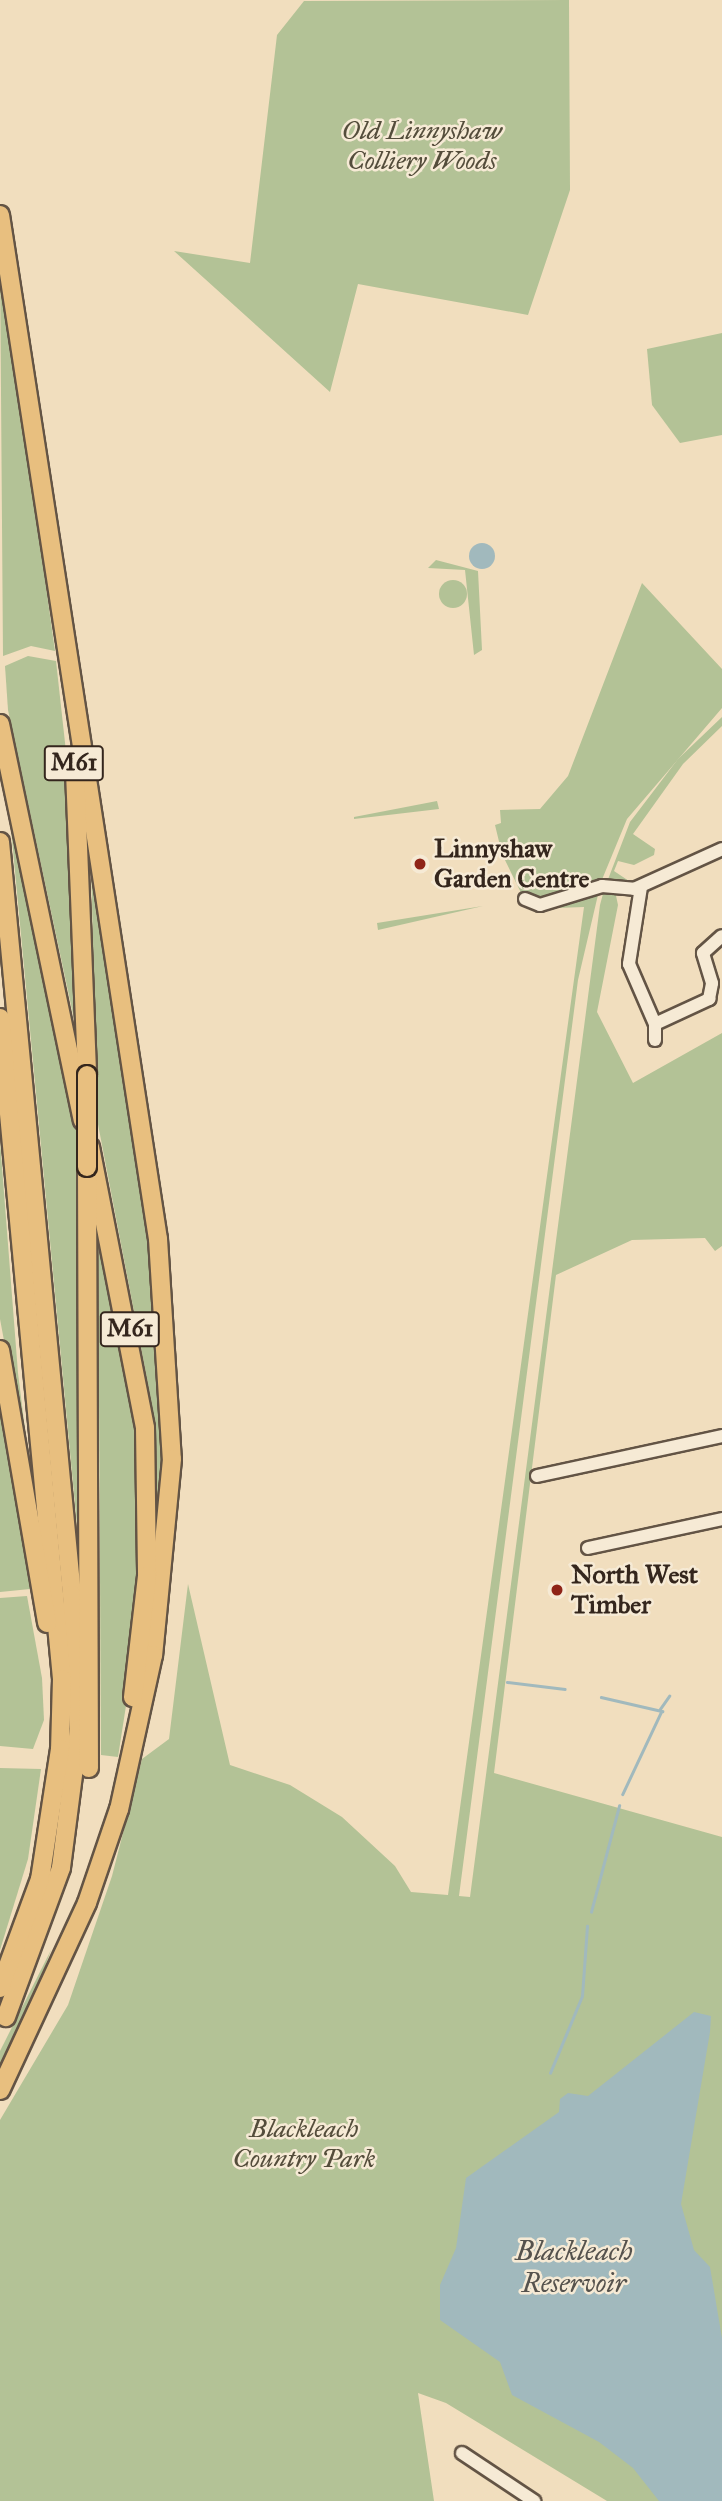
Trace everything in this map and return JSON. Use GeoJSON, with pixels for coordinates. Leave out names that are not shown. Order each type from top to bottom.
{"type":"FeatureCollection","features":[{"type":"Feature","properties":{"kind":"highway","name":"M61"},"geometry":{"type":"LineString","coordinates":[[0,215],[158,1239],[172,1400],[169,1518],[153,1655],[119,1809],[69,1937],[0,2090]]}},
{"type":"Feature","properties":{"kind":"highway","name":"M61"},"geometry":{"type":"LineString","coordinates":[[3,2022],[29,1981],[56,1912],[91,1745],[88,1167],[82,834],[37,453]]}},
{"type":"Feature","properties":{"kind":"highway","name":"M61"},"geometry":{"type":"LineString","coordinates":[[0,724],[128,1318],[148,1472],[147,1576],[134,1689],[69,1937]]}},
{"type":"Feature","properties":{"kind":"highway","name":"M61"},"geometry":{"type":"LineString","coordinates":[[0,842],[72,1595],[79,1729],[61,1868],[3,2022]]}},
{"type":"Feature","properties":{"kind":"highway"},"geometry":{"type":"LineString","coordinates":[[0,1018],[56,1602],[60,1749],[40,1879],[0,1988]]}},
{"type":"Feature","properties":{"kind":"highway"},"geometry":{"type":"LineString","coordinates":[[0,1350],[35,1546],[60,1749]]}},
{"type":"Feature","properties":{"kind":"street"},"geometry":{"type":"LineString","coordinates":[[525,899],[540,905],[602,886],[641,887],[722,849]]}},
{"type":"Feature","properties":{"kind":"street"},"geometry":{"type":"LineString","coordinates":[[641,887],[629,964],[655,1024],[655,1040]]}},
{"type":"Feature","properties":{"kind":"street"},"geometry":{"type":"LineString","coordinates":[[655,1024],[709,999],[712,983],[703,953],[722,936]]}},
{"type":"Feature","properties":{"kind":"street"},"geometry":{"type":"LineString","coordinates":[[537,1476],[722,1436]]}},
{"type":"Feature","properties":{"kind":"street"},"geometry":{"type":"LineString","coordinates":[[588,1548],[722,1519]]}},
{"type":"Feature","properties":{"kind":"street"},"geometry":{"type":"LineString","coordinates":[[462,2453],[472,2470],[534,2501]]}},
{"type":"Feature","properties":{"kind":"green space","name":"Old Linnyshaw Colliery Woods"},"geometry":{"type":"Polygon","coordinates":[[[569,0],[570,190],[528,315],[358,284],[330,392],[174,251],[250,263],[277,35],[304,1],[569,0]]]}},
{"type":"Feature","properties":{"kind":"green space"},"geometry":{"type":"Polygon","coordinates":[[[0,259],[55,651],[31,646],[3,656],[0,259]]]}},
{"type":"Feature","properties":{"kind":"green space"},"geometry":{"type":"Polygon","coordinates":[[[722,333],[722,435],[680,443],[652,405],[647,349],[722,333]]]}},
{"type":"Feature","properties":{"kind":"green space"},"geometry":{"type":"Polygon","coordinates":[[[436,560],[478,571],[482,650],[474,655],[465,570],[428,568],[436,560]]]}},
{"type":"Feature","properties":{"kind":"green space"},"geometry":{"type":"Polygon","coordinates":[[[453,580],[463,584],[467,594],[463,604],[453,608],[443,604],[439,594],[443,584],[453,580]]]}},
{"type":"Feature","properties":{"kind":"green space","name":"Blackleach Country Park"},"geometry":{"type":"Polygon","coordinates":[[[642,583],[722,669],[722,708],[627,819],[601,882],[578,980],[459,1896],[470,1897],[600,905],[604,890],[615,891],[618,905],[597,1012],[633,1083],[722,1033],[722,1246],[715,1251],[705,1238],[632,1240],[556,1275],[494,1773],[722,1837],[722,2501],[607,2501],[446,2403],[418,2393],[434,2501],[0,2501],[0,2120],[68,2005],[112,1876],[142,1759],[169,1739],[188,1584],[230,1765],[290,1785],[342,1817],[395,1866],[411,1892],[448,1895],[584,907],[529,909],[502,854],[495,825],[501,823],[500,810],[540,809],[568,776],[642,583]]]}},
{"type":"Feature","properties":{"kind":"green space"},"geometry":{"type":"Polygon","coordinates":[[[28,656],[56,661],[72,806],[80,1047],[8,710],[5,666],[28,656]]]}},
{"type":"Feature","properties":{"kind":"green space"},"geometry":{"type":"Polygon","coordinates":[[[722,717],[722,726],[683,764],[633,834],[655,849],[654,855],[634,865],[618,861],[614,871],[629,881],[607,882],[630,822],[678,759],[722,717]]]}},
{"type":"Feature","properties":{"kind":"green space"},"geometry":{"type":"Polygon","coordinates":[[[437,801],[439,809],[354,819],[354,817],[437,801]]]}},
{"type":"Feature","properties":{"kind":"green space"},"geometry":{"type":"Polygon","coordinates":[[[9,808],[80,1137],[83,1557],[80,1557],[9,808]]]}},
{"type":"Feature","properties":{"kind":"green space"},"geometry":{"type":"Polygon","coordinates":[[[91,861],[154,1246],[164,1434],[157,1531],[151,1400],[97,1119],[91,861]]]}},
{"type":"Feature","properties":{"kind":"green space"},"geometry":{"type":"Polygon","coordinates":[[[483,906],[378,930],[377,923],[483,906]]]}},
{"type":"Feature","properties":{"kind":"green space"},"geometry":{"type":"Polygon","coordinates":[[[0,1141],[18,1373],[34,1502],[0,1319],[0,1141]]]}},
{"type":"Feature","properties":{"kind":"green space"},"geometry":{"type":"Polygon","coordinates":[[[98,1223],[134,1393],[143,1527],[135,1648],[118,1757],[101,1755],[98,1223]]]}},
{"type":"Feature","properties":{"kind":"green space"},"geometry":{"type":"Polygon","coordinates":[[[0,1407],[30,1589],[0,1592],[0,1407]]]}},
{"type":"Feature","properties":{"kind":"green space"},"geometry":{"type":"Polygon","coordinates":[[[27,1596],[42,1678],[44,1720],[33,1749],[0,1746],[0,1598],[27,1596]]]}},
{"type":"Feature","properties":{"kind":"green space"},"geometry":{"type":"Polygon","coordinates":[[[0,1768],[41,1769],[28,1859],[0,1950],[0,1768]]]}},
{"type":"Feature","properties":{"kind":"green space"},"geometry":{"type":"Polygon","coordinates":[[[51,1950],[32,2003],[0,2068],[0,2051],[51,1950]]]}},
{"type":"Feature","properties":{"kind":"water"},"geometry":{"type":"Polygon","coordinates":[[[482,543],[491,547],[495,556],[491,565],[482,569],[473,565],[469,556],[473,547],[482,543]]]}},
{"type":"Feature","properties":{"kind":"water","name":"Blackleach Reservoir"},"geometry":{"type":"Polygon","coordinates":[[[694,2012],[711,2016],[710,2032],[681,2204],[694,2250],[710,2267],[722,2338],[722,2501],[659,2501],[633,2468],[599,2442],[512,2395],[500,2362],[440,2320],[440,2285],[456,2248],[466,2178],[559,2112],[560,2099],[568,2093],[588,2096],[694,2012]]]}},
{"type":"Feature","properties":{"kind":"waterway"},"geometry":{"type":"LineString","coordinates":[[507,1682],[565,1689]]}},
{"type":"Feature","properties":{"kind":"waterway"},"geometry":{"type":"LineString","coordinates":[[660,1709],[669,1696]]}},
{"type":"Feature","properties":{"kind":"waterway"},"geometry":{"type":"LineString","coordinates":[[601,1697],[662,1711],[623,1794]]}},
{"type":"Feature","properties":{"kind":"waterway"},"geometry":{"type":"LineString","coordinates":[[591,1912],[619,1806]]}},
{"type":"Feature","properties":{"kind":"waterway"},"geometry":{"type":"LineString","coordinates":[[550,2073],[582,1996],[587,1926]]}},
{"type":"Feature","properties":{"kind":"place","name":"Linnyshaw Garden Centre"},"geometry":{"type":"Point","coordinates":[420,864]}},
{"type":"Feature","properties":{"kind":"place","name":"North West Timber"},"geometry":{"type":"Point","coordinates":[557,1590]}}]}
